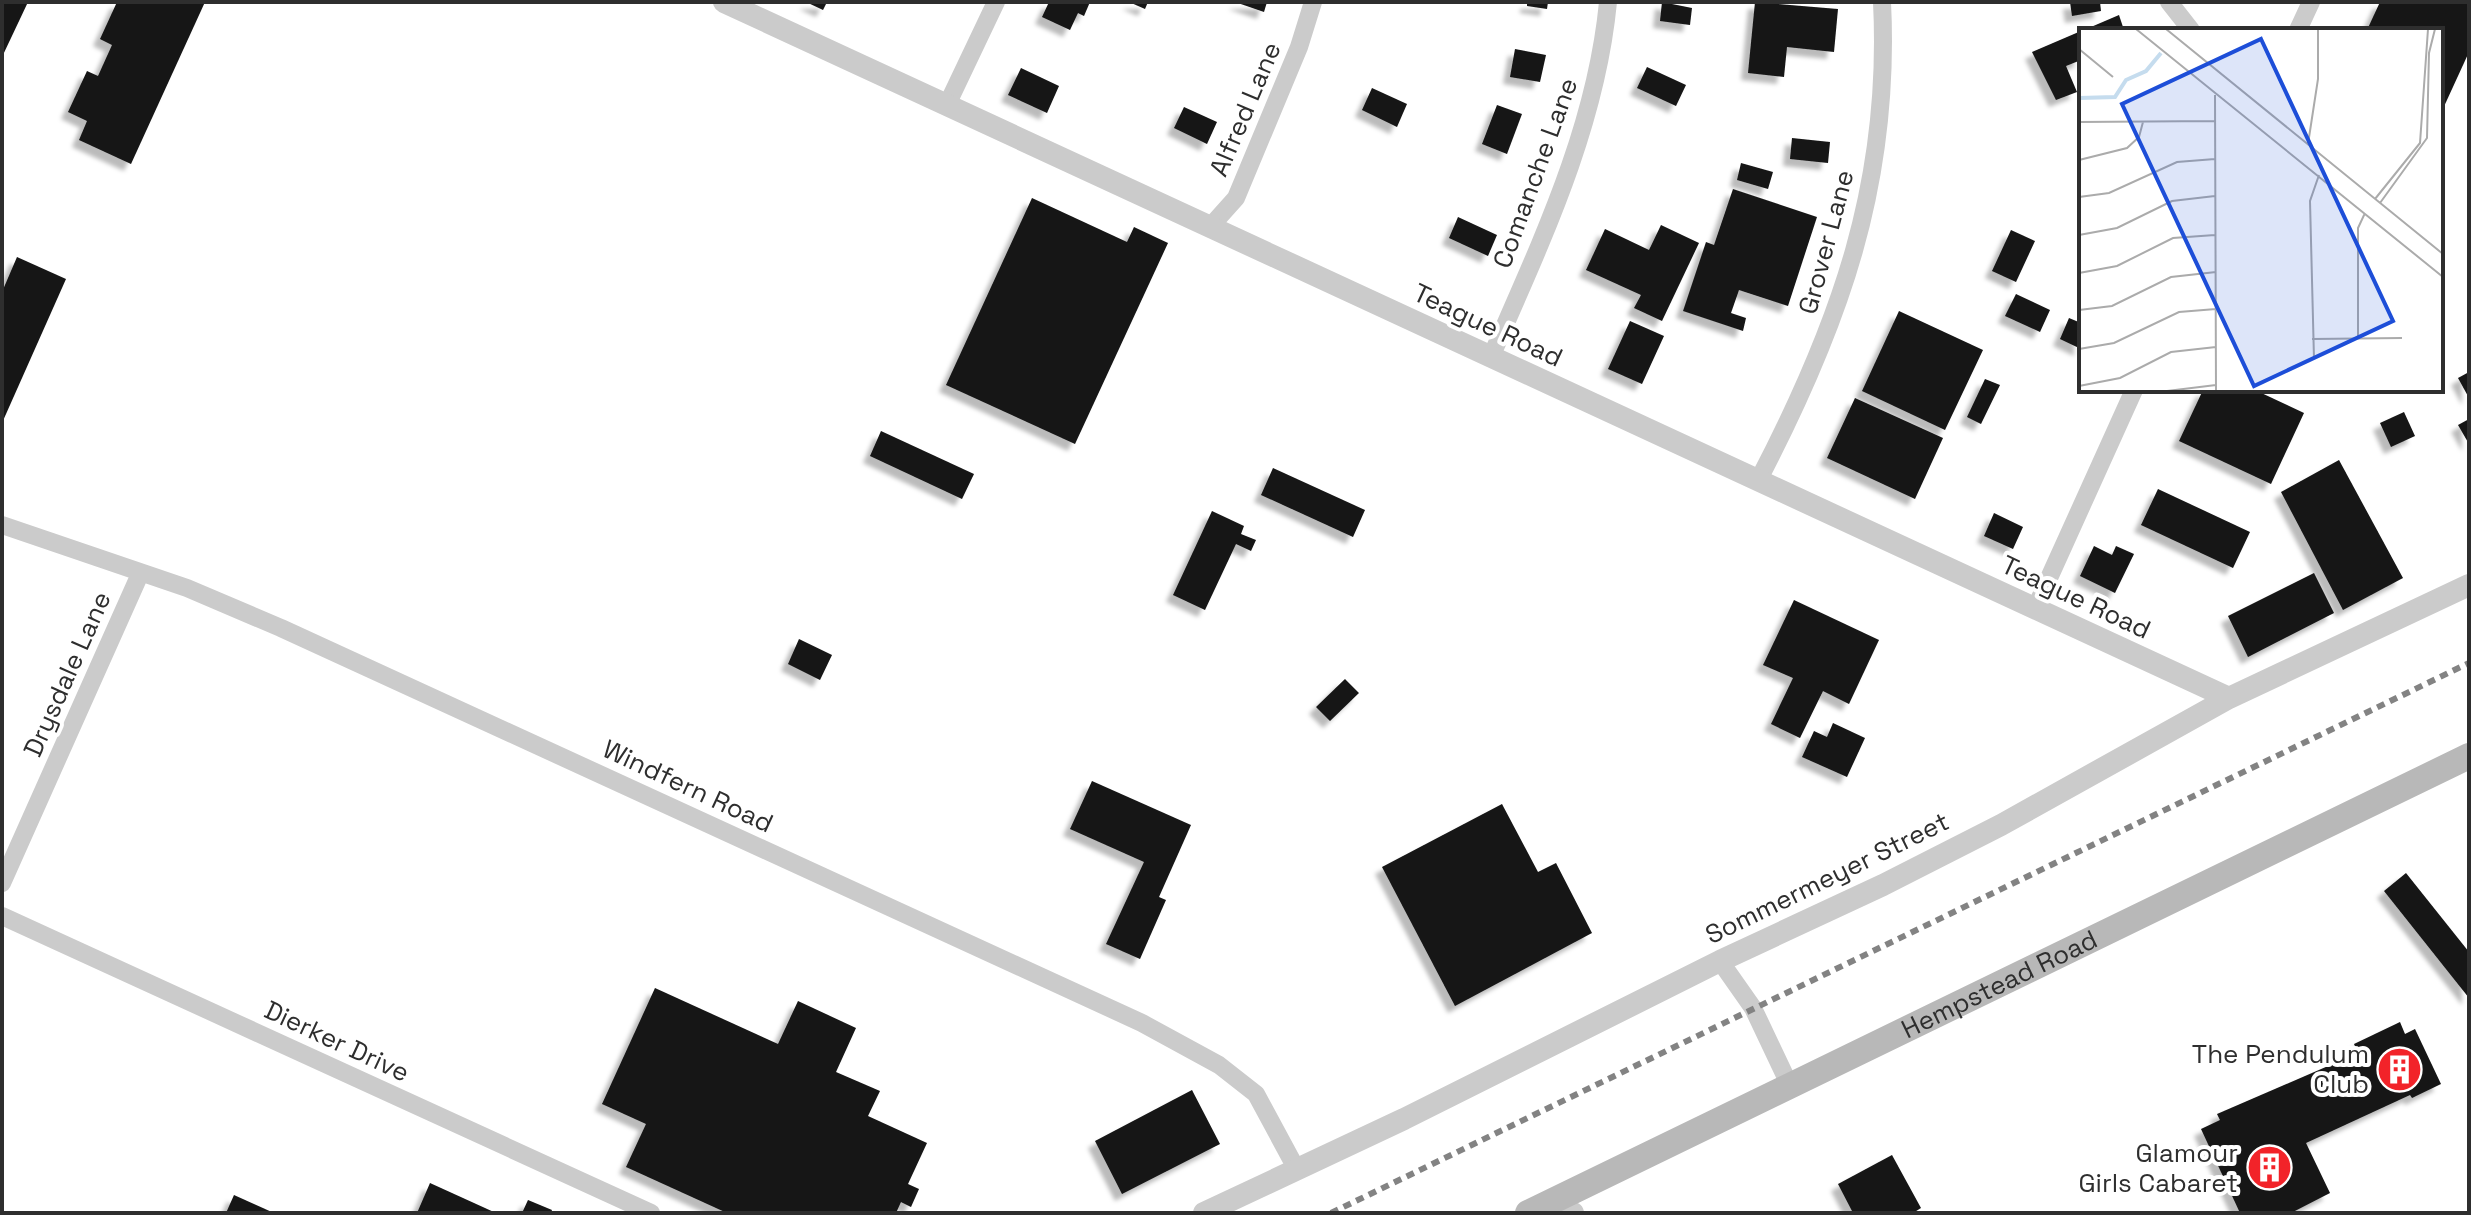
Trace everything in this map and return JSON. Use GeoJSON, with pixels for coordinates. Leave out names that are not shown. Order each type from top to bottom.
{"type":"FeatureCollection","features":[{"type":"Feature","properties":{"kind":"main road","name":"Hempstead Road"},"geometry":{"type":"LineString","coordinates":[[1528,1213],[1563,1207],[1790,1086],[2469,756]]}},
{"type":"Feature","properties":{"kind":"street","name":"Teague Road"},"geometry":{"type":"LineString","coordinates":[[724,2],[2229,698]]}},
{"type":"Feature","properties":{"kind":"street"},"geometry":{"type":"LineString","coordinates":[[947,105],[996,2]]}},
{"type":"Feature","properties":{"kind":"street","name":"Alfred Lane"},"geometry":{"type":"LineString","coordinates":[[1210,227],[1236,198],[1299,47],[1313,2]]}},
{"type":"Feature","properties":{"kind":"street","name":"Comanche Lane"},"geometry":{"type":"LineString","coordinates":[[1491,357],[1554,212],[1581,138],[1597,78],[1608,2]]}},
{"type":"Feature","properties":{"kind":"street","name":"Grover Lane"},"geometry":{"type":"LineString","coordinates":[[1758,481],[1805,392],[1849,275],[1869,198],[1879,121],[1882,2]]}},
{"type":"Feature","properties":{"kind":"street"},"geometry":{"type":"LineString","coordinates":[[2169,2],[2189,28]]}},
{"type":"Feature","properties":{"kind":"street"},"geometry":{"type":"LineString","coordinates":[[2299,28],[2311,2]]}},
{"type":"Feature","properties":{"kind":"street"},"geometry":{"type":"LineString","coordinates":[[2035,609],[2133,392]]}},
{"type":"Feature","properties":{"kind":"street","name":"Windfern Road"},"geometry":{"type":"LineString","coordinates":[[2,525],[187,588],[281,628],[1142,1023],[1219,1065],[1256,1094],[1297,1170]]}},
{"type":"Feature","properties":{"kind":"street","name":"Drysdale Lane"},"geometry":{"type":"LineString","coordinates":[[2,883],[140,574]]}},
{"type":"Feature","properties":{"kind":"street","name":"Sommermeyer Street"},"geometry":{"type":"LineString","coordinates":[[1204,1213],[2001,825],[2229,698],[2469,585]]}},
{"type":"Feature","properties":{"kind":"street","name":"Dierker Drive"},"geometry":{"type":"LineString","coordinates":[[2,916],[651,1213]]}},
{"type":"Feature","properties":{"kind":"street"},"geometry":{"type":"LineString","coordinates":[[1720,961],[1753,1008],[1790,1086]]}},
{"type":"Feature","properties":{"kind":"building"},"geometry":{"type":"Polygon","coordinates":[[[2,2],[28,2],[2,57],[2,2]]]}},
{"type":"Feature","properties":{"kind":"building"},"geometry":{"type":"Polygon","coordinates":[[[117,2],[205,2],[131,164],[79,140],[87,121],[68,112],[87,71],[98,76],[112,45],[100,39],[117,2]]]}},
{"type":"Feature","properties":{"kind":"building"},"geometry":{"type":"Polygon","coordinates":[[[806,2],[827,2],[823,10],[806,2]]]}},
{"type":"Feature","properties":{"kind":"building"},"geometry":{"type":"Polygon","coordinates":[[[1049,2],[1090,2],[1084,16],[1078,13],[1070,30],[1042,17],[1049,2]]]}},
{"type":"Feature","properties":{"kind":"building"},"geometry":{"type":"Polygon","coordinates":[[[1129,2],[1148,2],[1145,9],[1129,2]]]}},
{"type":"Feature","properties":{"kind":"building"},"geometry":{"type":"Polygon","coordinates":[[[1235,2],[1267,2],[1264,12],[1235,2]]]}},
{"type":"Feature","properties":{"kind":"building"},"geometry":{"type":"Polygon","coordinates":[[[1527,2],[1548,2],[1547,9],[1527,6],[1527,2]]]}},
{"type":"Feature","properties":{"kind":"building"},"geometry":{"type":"Polygon","coordinates":[[[1662,2],[1692,8],[1690,25],[1660,21],[1662,2]]]}},
{"type":"Feature","properties":{"kind":"building"},"geometry":{"type":"Polygon","coordinates":[[[1755,2],[1838,9],[1834,52],[1787,47],[1784,77],[1748,73],[1755,2]]]}},
{"type":"Feature","properties":{"kind":"building"},"geometry":{"type":"Polygon","coordinates":[[[2070,2],[2100,2],[2101,11],[2072,16],[2070,2]]]}},
{"type":"Feature","properties":{"kind":"building"},"geometry":{"type":"Polygon","coordinates":[[[2380,2],[2469,2],[2469,52],[2443,109],[2443,28],[2368,28],[2380,2]]]}},
{"type":"Feature","properties":{"kind":"building"},"geometry":{"type":"Polygon","coordinates":[[[2119,15],[2123,28],[2089,28],[2119,15]]]}},
{"type":"Feature","properties":{"kind":"building"},"geometry":{"type":"Polygon","coordinates":[[[2079,32],[2079,61],[2066,66],[2077,92],[2056,100],[2032,52],[2079,32]]]}},
{"type":"Feature","properties":{"kind":"building"},"geometry":{"type":"Polygon","coordinates":[[[1515,49],[1546,55],[1540,82],[1510,77],[1515,49]]]}},
{"type":"Feature","properties":{"kind":"building"},"geometry":{"type":"Polygon","coordinates":[[[1647,67],[1686,85],[1676,106],[1637,88],[1647,67]]]}},
{"type":"Feature","properties":{"kind":"building"},"geometry":{"type":"Polygon","coordinates":[[[1021,68],[1059,86],[1047,113],[1008,95],[1021,68]]]}},
{"type":"Feature","properties":{"kind":"building"},"geometry":{"type":"Polygon","coordinates":[[[1372,88],[1407,104],[1397,127],[1362,110],[1372,88]]]}},
{"type":"Feature","properties":{"kind":"building"},"geometry":{"type":"Polygon","coordinates":[[[1497,105],[1522,114],[1507,154],[1482,144],[1497,105]]]}},
{"type":"Feature","properties":{"kind":"building"},"geometry":{"type":"Polygon","coordinates":[[[1184,107],[1217,122],[1207,144],[1174,128],[1184,107]]]}},
{"type":"Feature","properties":{"kind":"building"},"geometry":{"type":"Polygon","coordinates":[[[1792,138],[1830,142],[1828,163],[1790,159],[1792,138]]]}},
{"type":"Feature","properties":{"kind":"building"},"geometry":{"type":"Polygon","coordinates":[[[1741,163],[1773,172],[1768,189],[1737,180],[1741,163]]]}},
{"type":"Feature","properties":{"kind":"building"},"geometry":{"type":"Polygon","coordinates":[[[1733,189],[1817,217],[1788,306],[1739,290],[1731,313],[1746,318],[1743,331],[1683,311],[1706,242],[1714,245],[1733,189]]]}},
{"type":"Feature","properties":{"kind":"building"},"geometry":{"type":"Polygon","coordinates":[[[1032,198],[1127,242],[1134,227],[1168,243],[1075,444],[946,385],[1032,198]]]}},
{"type":"Feature","properties":{"kind":"building"},"geometry":{"type":"Polygon","coordinates":[[[1458,217],[1497,235],[1488,256],[1449,238],[1458,217]]]}},
{"type":"Feature","properties":{"kind":"building"},"geometry":{"type":"Polygon","coordinates":[[[1661,225],[1699,243],[1662,321],[1634,308],[1641,295],[1586,270],[1605,229],[1649,250],[1661,225]]]}},
{"type":"Feature","properties":{"kind":"building"},"geometry":{"type":"Polygon","coordinates":[[[2011,230],[2035,241],[2016,282],[1992,271],[2011,230]]]}},
{"type":"Feature","properties":{"kind":"building"},"geometry":{"type":"Polygon","coordinates":[[[17,257],[66,279],[2,423],[2,292],[17,257]]]}},
{"type":"Feature","properties":{"kind":"building"},"geometry":{"type":"Polygon","coordinates":[[[2016,294],[2050,310],[2040,332],[2005,316],[2016,294]]]}},
{"type":"Feature","properties":{"kind":"building"},"geometry":{"type":"Polygon","coordinates":[[[1899,311],[1983,350],[1945,430],[1862,391],[1899,311]]]}},
{"type":"Feature","properties":{"kind":"building"},"geometry":{"type":"Polygon","coordinates":[[[2069,318],[2079,322],[2079,348],[2060,339],[2069,318]]]}},
{"type":"Feature","properties":{"kind":"building"},"geometry":{"type":"Polygon","coordinates":[[[1630,321],[1664,336],[1642,384],[1608,369],[1630,321]]]}},
{"type":"Feature","properties":{"kind":"building"},"geometry":{"type":"Polygon","coordinates":[[[2469,372],[2469,398],[2458,378],[2469,372]]]}},
{"type":"Feature","properties":{"kind":"building"},"geometry":{"type":"Polygon","coordinates":[[[1985,379],[2000,385],[1981,424],[1967,417],[1985,379]]]}},
{"type":"Feature","properties":{"kind":"building"},"geometry":{"type":"Polygon","coordinates":[[[2202,392],[2259,392],[2304,413],[2271,484],[2179,441],[2202,392]]]}},
{"type":"Feature","properties":{"kind":"building"},"geometry":{"type":"Polygon","coordinates":[[[1855,398],[1943,438],[1915,499],[1827,458],[1855,398]]]}},
{"type":"Feature","properties":{"kind":"building"},"geometry":{"type":"Polygon","coordinates":[[[2404,412],[2415,436],[2391,447],[2380,423],[2404,412]]]}},
{"type":"Feature","properties":{"kind":"building"},"geometry":{"type":"Polygon","coordinates":[[[2469,419],[2469,444],[2458,425],[2469,419]]]}},
{"type":"Feature","properties":{"kind":"building"},"geometry":{"type":"Polygon","coordinates":[[[881,431],[974,474],[962,499],[870,456],[881,431]]]}},
{"type":"Feature","properties":{"kind":"building"},"geometry":{"type":"Polygon","coordinates":[[[2339,460],[2403,578],[2343,610],[2281,492],[2339,460]]]}},
{"type":"Feature","properties":{"kind":"building"},"geometry":{"type":"Polygon","coordinates":[[[1273,468],[1365,510],[1353,537],[1261,495],[1273,468]]]}},
{"type":"Feature","properties":{"kind":"building"},"geometry":{"type":"Polygon","coordinates":[[[2158,489],[2250,532],[2233,568],[2141,525],[2158,489]]]}},
{"type":"Feature","properties":{"kind":"building"},"geometry":{"type":"Polygon","coordinates":[[[1212,511],[1244,526],[1241,534],[1256,540],[1251,551],[1236,544],[1205,610],[1173,595],[1212,511]]]}},
{"type":"Feature","properties":{"kind":"building"},"geometry":{"type":"Polygon","coordinates":[[[1994,513],[2023,527],[2013,549],[1984,536],[1994,513]]]}},
{"type":"Feature","properties":{"kind":"building"},"geometry":{"type":"Polygon","coordinates":[[[2094,546],[2112,555],[2116,546],[2134,554],[2115,593],[2080,576],[2094,546]]]}},
{"type":"Feature","properties":{"kind":"building"},"geometry":{"type":"Polygon","coordinates":[[[2314,573],[2334,613],[2248,657],[2228,616],[2314,573]]]}},
{"type":"Feature","properties":{"kind":"building"},"geometry":{"type":"Polygon","coordinates":[[[1794,600],[1879,640],[1849,704],[1823,691],[1800,738],[1771,724],[1793,678],[1763,665],[1794,600]]]}},
{"type":"Feature","properties":{"kind":"building"},"geometry":{"type":"Polygon","coordinates":[[[799,639],[832,655],[820,680],[788,664],[799,639]]]}},
{"type":"Feature","properties":{"kind":"building"},"geometry":{"type":"Polygon","coordinates":[[[1345,679],[1359,693],[1330,721],[1316,707],[1345,679]]]}},
{"type":"Feature","properties":{"kind":"building"},"geometry":{"type":"Polygon","coordinates":[[[1833,723],[1865,738],[1847,777],[1802,757],[1814,731],[1827,737],[1833,723]]]}},
{"type":"Feature","properties":{"kind":"building"},"geometry":{"type":"Polygon","coordinates":[[[1092,781],[1191,825],[1159,897],[1166,900],[1140,959],[1106,944],[1144,862],[1070,829],[1092,781]]]}},
{"type":"Feature","properties":{"kind":"building"},"geometry":{"type":"Polygon","coordinates":[[[1502,804],[1538,872],[1556,863],[1592,933],[1455,1006],[1382,867],[1502,804]]]}},
{"type":"Feature","properties":{"kind":"building"},"geometry":{"type":"Polygon","coordinates":[[[2406,873],[2469,952],[2469,998],[2384,891],[2406,873]]]}},
{"type":"Feature","properties":{"kind":"building"},"geometry":{"type":"Polygon","coordinates":[[[655,988],[778,1044],[798,1001],[856,1028],[836,1072],[880,1091],[868,1116],[927,1143],[908,1184],[919,1189],[911,1207],[901,1202],[896,1213],[727,1213],[626,1167],[646,1124],[602,1104],[655,988]]]}},
{"type":"Feature","properties":{"kind":"building"},"geometry":{"type":"Polygon","coordinates":[[[2400,1022],[2405,1034],[2415,1029],[2441,1084],[2306,1143],[2330,1193],[2291,1213],[2240,1213],[2201,1129],[2220,1120],[2217,1114],[2358,1053],[2354,1044],[2400,1022]]]}},
{"type":"Feature","properties":{"kind":"building"},"geometry":{"type":"Polygon","coordinates":[[[1192,1090],[1220,1144],[1122,1194],[1095,1141],[1192,1090]]]}},
{"type":"Feature","properties":{"kind":"building"},"geometry":{"type":"Polygon","coordinates":[[[1892,1155],[1921,1208],[1913,1213],[1853,1213],[1838,1184],[1892,1155]]]}},
{"type":"Feature","properties":{"kind":"building"},"geometry":{"type":"Polygon","coordinates":[[[430,1183],[496,1213],[417,1213],[430,1183]]]}},
{"type":"Feature","properties":{"kind":"building"},"geometry":{"type":"Polygon","coordinates":[[[234,1195],[274,1213],[226,1213],[234,1195]]]}},
{"type":"Feature","properties":{"kind":"building"},"geometry":{"type":"Polygon","coordinates":[[[528,1200],[552,1210],[551,1213],[522,1213],[528,1200]]]}},
{"type":"Feature","properties":{"kind":"railway"},"geometry":{"type":"LineString","coordinates":[[1331,1213],[2469,663]]}},
{"type":"Feature","properties":{"kind":"place","name":"The Pendulum Club"},"geometry":{"type":"Point","coordinates":[2400,1069]}},
{"type":"Feature","properties":{"kind":"place","name":"Glamour Girls Cabaret"},"geometry":{"type":"Point","coordinates":[2269,1168]}}]}
